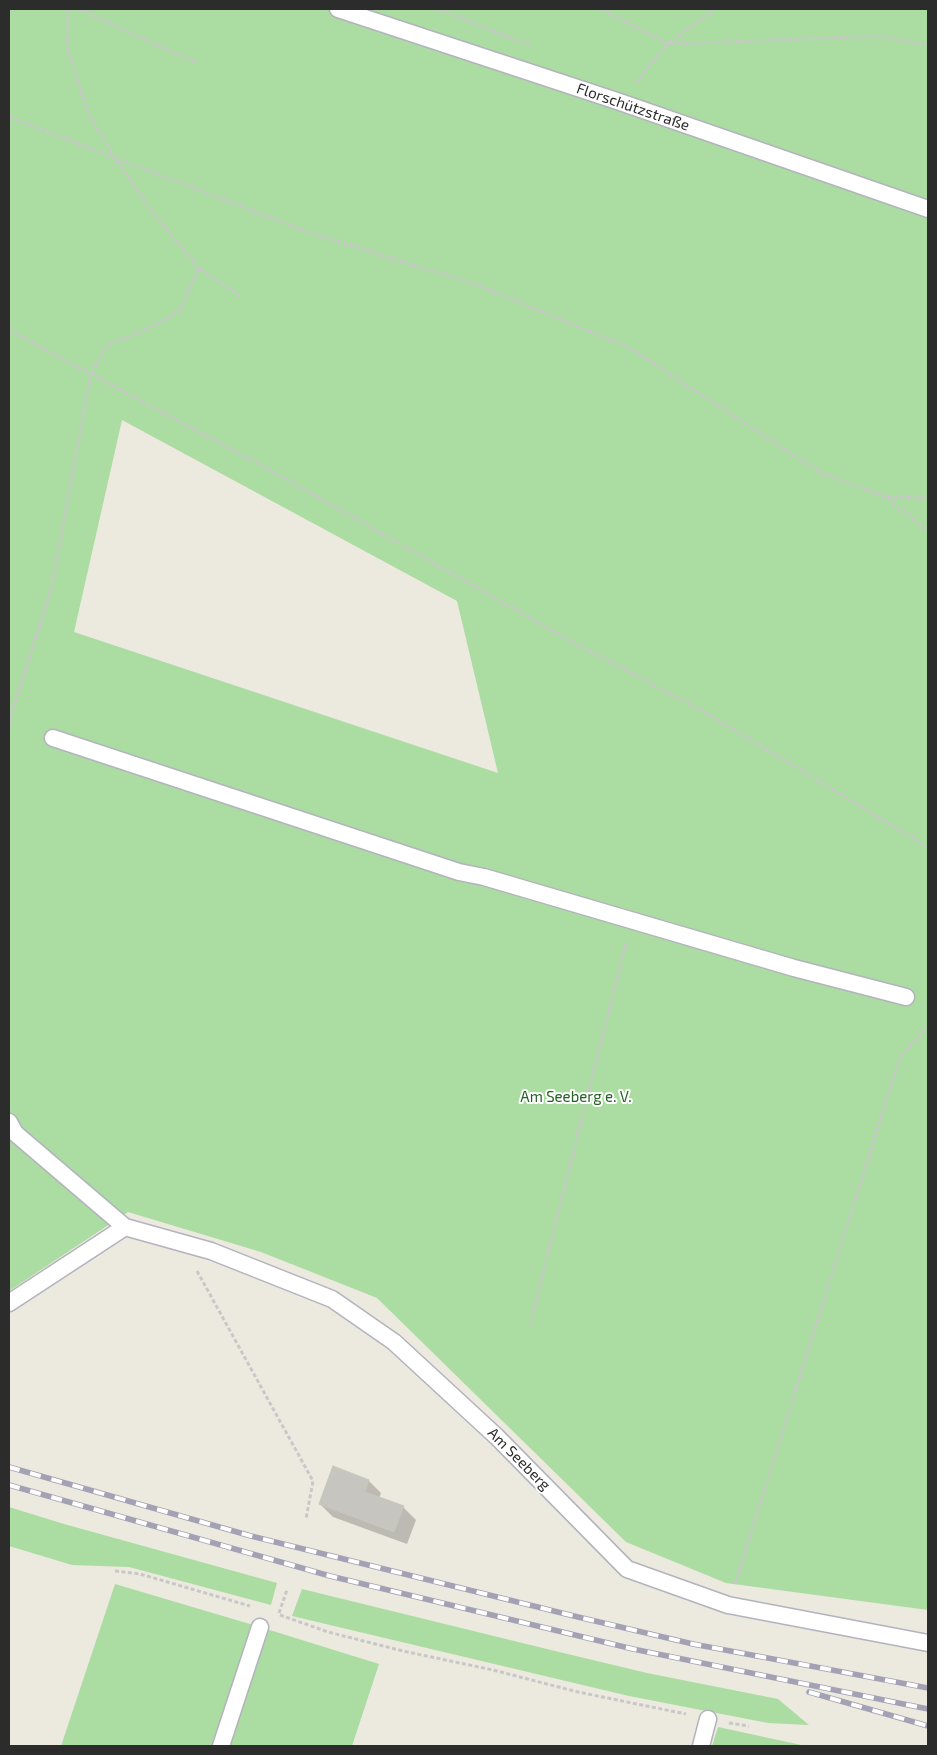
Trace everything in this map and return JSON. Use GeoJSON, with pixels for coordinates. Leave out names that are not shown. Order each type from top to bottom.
{"type":"FeatureCollection","features":[{"type":"Feature","properties":{"kind":"lane","name":"Florschützstraße"},"geometry":{"type":"LineString","coordinates":[[338,9],[620,102],[928,209]]}},
{"type":"Feature","properties":{"kind":"lane"},"geometry":{"type":"LineString","coordinates":[[53,738],[459,872],[484,876],[794,968],[906,997]]}},
{"type":"Feature","properties":{"kind":"lane"},"geometry":{"type":"LineString","coordinates":[[9,1122],[14,1133],[125,1227],[9,1304]]}},
{"type":"Feature","properties":{"kind":"lane","name":"Am Seeberg"},"geometry":{"type":"LineString","coordinates":[[125,1227],[211,1251],[332,1299],[394,1342],[414,1360],[498,1437],[627,1569],[728,1604],[928,1644]]}},
{"type":"Feature","properties":{"kind":"lane"},"geometry":{"type":"LineString","coordinates":[[220,1746],[260,1627]]}},
{"type":"Feature","properties":{"kind":"lane"},"geometry":{"type":"LineString","coordinates":[[701,1746],[708,1719]]}},
{"type":"Feature","properties":{"kind":"path"},"geometry":{"type":"LineString","coordinates":[[68,9],[68,50],[88,112],[114,157],[154,214],[198,268],[240,296]]}},
{"type":"Feature","properties":{"kind":"path"},"geometry":{"type":"LineString","coordinates":[[79,9],[198,64]]}},
{"type":"Feature","properties":{"kind":"path"},"geometry":{"type":"LineString","coordinates":[[601,9],[668,44],[878,36],[928,45]]}},
{"type":"Feature","properties":{"kind":"path"},"geometry":{"type":"LineString","coordinates":[[632,86],[668,44],[714,9]]}},
{"type":"Feature","properties":{"kind":"path"},"geometry":{"type":"LineString","coordinates":[[9,117],[308,232],[480,286],[630,348],[821,472],[887,497],[928,531]]}},
{"type":"Feature","properties":{"kind":"path"},"geometry":{"type":"LineString","coordinates":[[9,727],[12,712],[51,590],[91,374],[107,345],[179,312],[198,268]]}},
{"type":"Feature","properties":{"kind":"path"},"geometry":{"type":"LineString","coordinates":[[9,330],[272,471],[567,639],[708,714],[928,847]]}},
{"type":"Feature","properties":{"kind":"path"},"geometry":{"type":"LineString","coordinates":[[887,497],[928,498]]}},
{"type":"Feature","properties":{"kind":"path"},"geometry":{"type":"LineString","coordinates":[[530,1325],[631,920]]}},
{"type":"Feature","properties":{"kind":"path"},"geometry":{"type":"LineString","coordinates":[[728,1604],[900,1057],[928,1026]]}},
{"type":"Feature","properties":{"kind":"path"},"geometry":{"type":"LineString","coordinates":[[182,1242],[313,1481],[306,1519]]}},
{"type":"Feature","properties":{"kind":"path"},"geometry":{"type":"LineString","coordinates":[[116,1571],[140,1574],[251,1607]]}},
{"type":"Feature","properties":{"kind":"path"},"geometry":{"type":"LineString","coordinates":[[278,1615],[328,1632],[402,1651],[493,1670],[578,1692],[749,1726]]}},
{"type":"Feature","properties":{"kind":"green space","name":"Am Seeberg e. V."},"geometry":{"type":"Polygon","coordinates":[[[9,9],[928,9],[928,1610],[726,1583],[626,1542],[377,1298],[261,1252],[128,1212],[9,1291],[9,9]],[[122,420],[74,632],[498,773],[457,601],[122,420]]]}},
{"type":"Feature","properties":{"kind":"green space"},"geometry":{"type":"Polygon","coordinates":[[[9,1507],[277,1583],[271,1605],[129,1567],[72,1565],[9,1546],[9,1507]]]}},
{"type":"Feature","properties":{"kind":"green space"},"geometry":{"type":"Polygon","coordinates":[[[115,1584],[379,1664],[352,1746],[61,1746],[115,1584]]]}},
{"type":"Feature","properties":{"kind":"green space"},"geometry":{"type":"Polygon","coordinates":[[[302,1589],[647,1673],[778,1699],[809,1725],[768,1723],[629,1696],[292,1616],[302,1589]]]}},
{"type":"Feature","properties":{"kind":"green space"},"geometry":{"type":"Polygon","coordinates":[[[718,1727],[806,1746],[712,1746],[718,1727]]]}},
{"type":"Feature","properties":{"kind":"building"},"geometry":{"type":"Polygon","coordinates":[[[333,1466],[369,1480],[365,1492],[404,1506],[394,1532],[319,1504],[333,1466]]]}},
{"type":"Feature","properties":{"kind":"railway"},"geometry":{"type":"LineString","coordinates":[[9,1467],[251,1536],[578,1617],[693,1644],[928,1688]]}},
{"type":"Feature","properties":{"kind":"railway"},"geometry":{"type":"LineString","coordinates":[[9,1485],[330,1576],[633,1649],[928,1709]]}},
{"type":"Feature","properties":{"kind":"railway"},"geometry":{"type":"LineString","coordinates":[[809,1692],[928,1726]]}}]}
